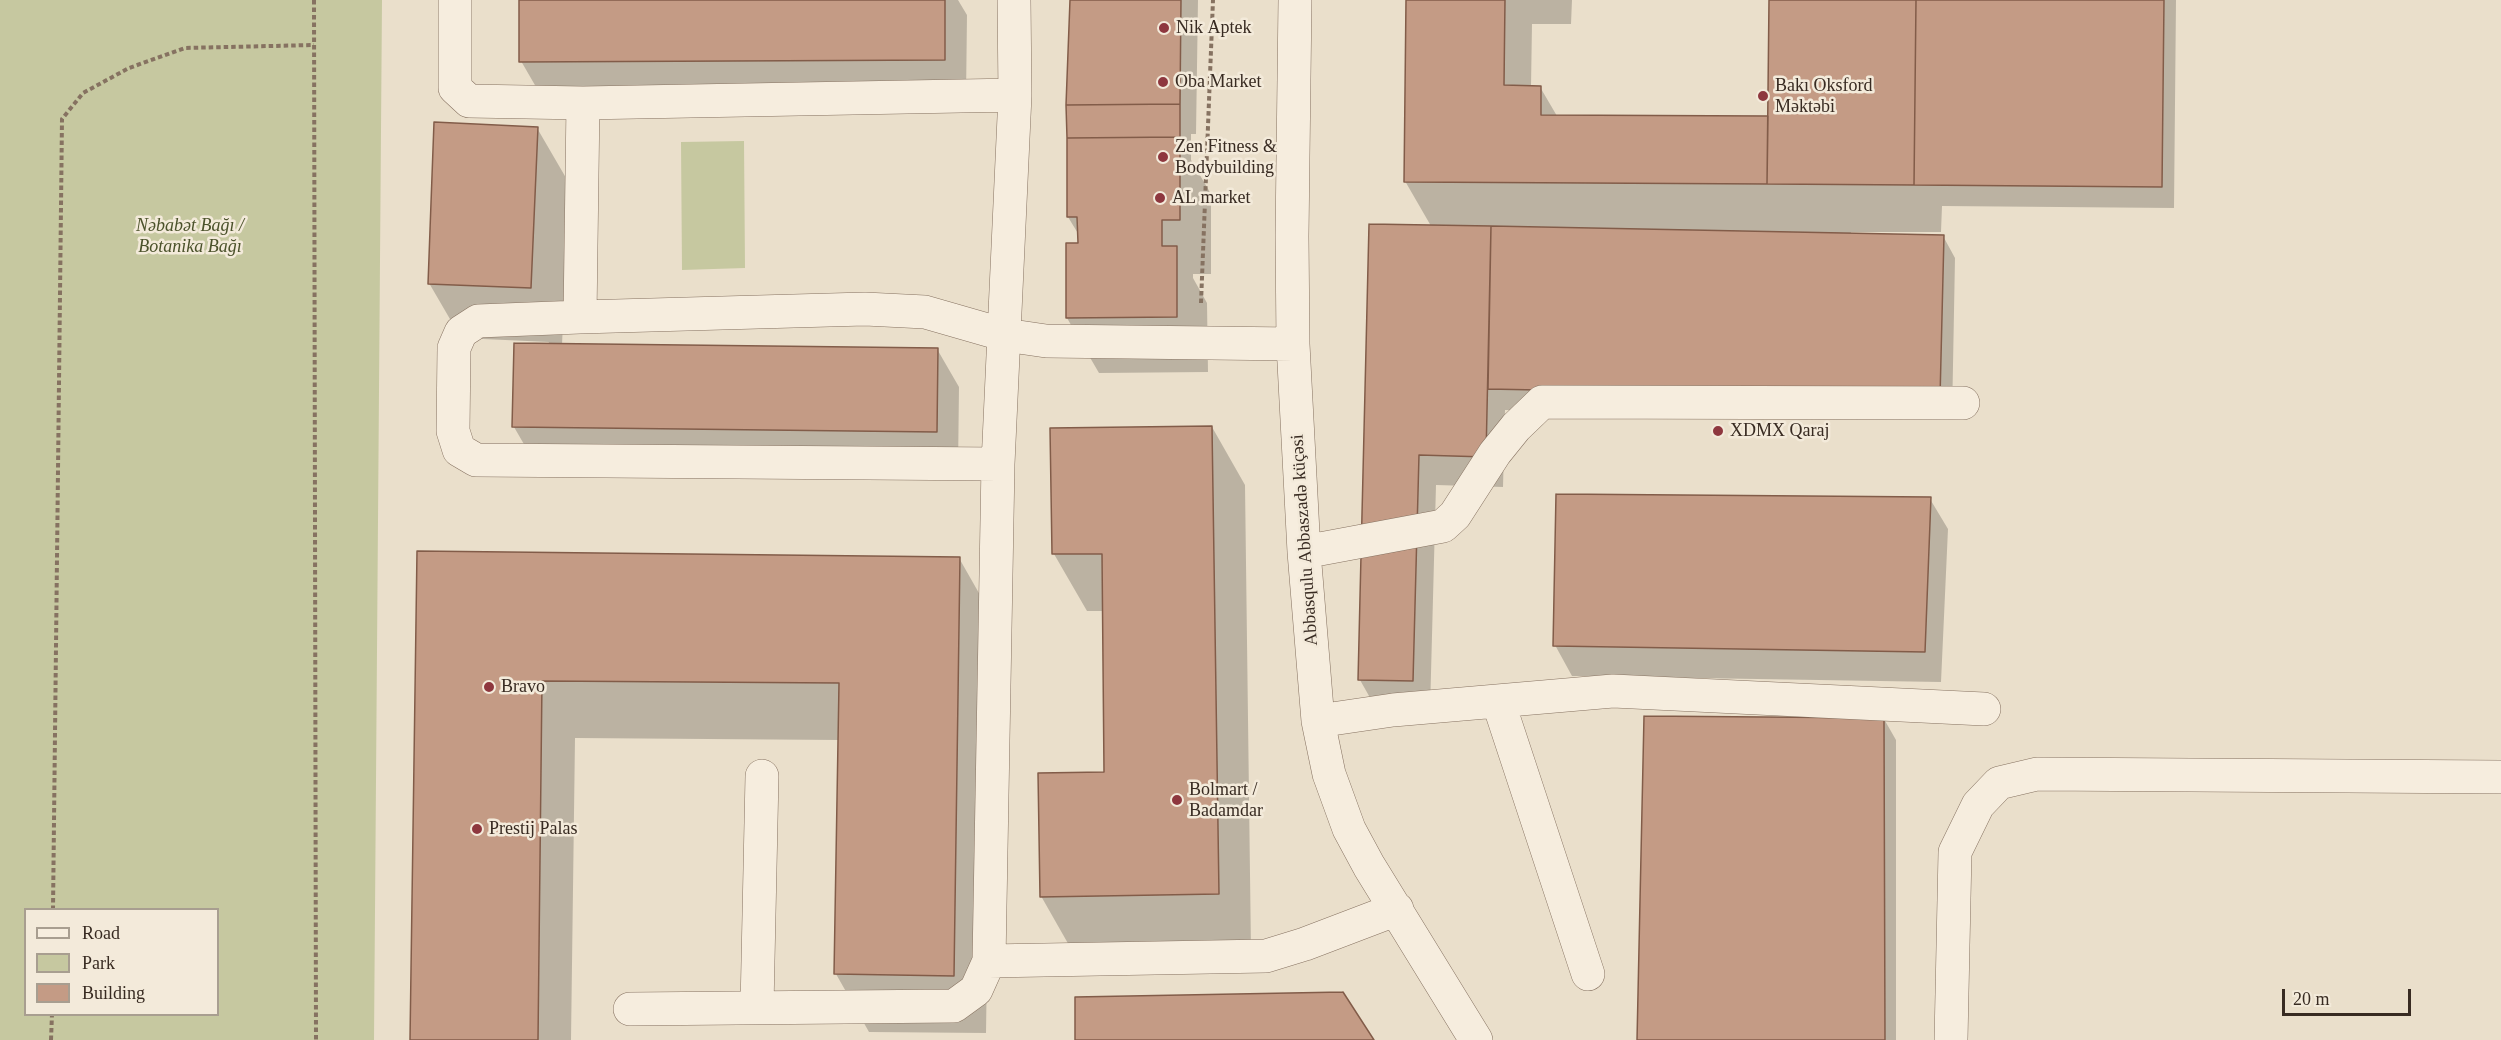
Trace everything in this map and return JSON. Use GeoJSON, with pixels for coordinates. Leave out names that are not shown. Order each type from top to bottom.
{"type":"FeatureCollection","features":[{"type":"Feature","properties":{"kind":"street"},"geometry":{"type":"LineString","coordinates":[[455,0],[455,88],[469,101],[583,103],[1014,95]]}},
{"type":"Feature","properties":{"kind":"street"},"geometry":{"type":"LineString","coordinates":[[630,1009],[954,1006],[976,990],[989,961],[998,465],[1014,95],[1014,0]]}},
{"type":"Feature","properties":{"kind":"street","name":"Abbasqulu Abbaszadə küçəsi"},"geometry":{"type":"LineString","coordinates":[[1295,0],[1293,344],[1304,552],[1318,721],[1329,774],[1349,828],[1369,866],[1476,1040]]}},
{"type":"Feature","properties":{"kind":"street"},"geometry":{"type":"LineString","coordinates":[[580,317],[583,103]]}},
{"type":"Feature","properties":{"kind":"street"},"geometry":{"type":"LineString","coordinates":[[998,465],[476,460],[459,450],[453,431],[454,348],[461,332],[478,321],[865,309],[925,312],[1005,335],[1046,341],[1293,344]]}},
{"type":"Feature","properties":{"kind":"street"},"geometry":{"type":"LineString","coordinates":[[1304,552],[1443,526],[1455,515],[1495,453],[1516,427],[1542,402],[1962,403]]}},
{"type":"Feature","properties":{"kind":"street"},"geometry":{"type":"LineString","coordinates":[[1318,721],[1393,710],[1613,691],[1984,709]]}},
{"type":"Feature","properties":{"kind":"street"},"geometry":{"type":"LineString","coordinates":[[1498,701],[1588,974]]}},
{"type":"Feature","properties":{"kind":"street"},"geometry":{"type":"LineString","coordinates":[[1951,1040],[1955,852],[1978,805],[1999,783],[2037,774],[2501,777]]}},
{"type":"Feature","properties":{"kind":"street"},"geometry":{"type":"LineString","coordinates":[[757,1007],[762,776]]}},
{"type":"Feature","properties":{"kind":"street"},"geometry":{"type":"LineString","coordinates":[[989,961],[1266,956],[1305,944],[1397,909]]}},
{"type":"Feature","properties":{"kind":"path"},"geometry":{"type":"LineString","coordinates":[[314,0],[316,1040]]}},
{"type":"Feature","properties":{"kind":"path"},"geometry":{"type":"LineString","coordinates":[[1199,343],[1213,0]]}},
{"type":"Feature","properties":{"kind":"path"},"geometry":{"type":"LineString","coordinates":[[53,908],[62,119],[83,93],[129,68],[185,48],[314,45]]}},
{"type":"Feature","properties":{"kind":"path"},"geometry":{"type":"LineString","coordinates":[[51,1040],[52,1016]]}},
{"type":"Feature","properties":{"kind":"green space","name":"Nəbabət Bağı / Botanika Bağı"},"geometry":{"type":"Polygon","coordinates":[[[0,0],[382,0],[374,1040],[0,1040],[0,0]]]}},
{"type":"Feature","properties":{"kind":"green space"},"geometry":{"type":"Polygon","coordinates":[[[744,141],[745,268],[682,270],[681,142],[744,141]]]}},
{"type":"Feature","properties":{"kind":"building"},"geometry":{"type":"Polygon","coordinates":[[[519,0],[945,0],[945,60],[519,62],[519,0]]]}},
{"type":"Feature","properties":{"kind":"building"},"geometry":{"type":"Polygon","coordinates":[[[1070,0],[1181,0],[1180,104],[1066,105],[1070,0]]]}},
{"type":"Feature","properties":{"kind":"building"},"geometry":{"type":"Polygon","coordinates":[[[1406,0],[1505,0],[1504,85],[1541,86],[1541,115],[1768,116],[1767,184],[1404,182],[1406,0]]]}},
{"type":"Feature","properties":{"kind":"building"},"geometry":{"type":"Polygon","coordinates":[[[1769,0],[1916,0],[1914,185],[1767,184],[1769,0]]]}},
{"type":"Feature","properties":{"kind":"building"},"geometry":{"type":"Polygon","coordinates":[[[1916,0],[2164,0],[2162,187],[1914,185],[1916,0]]]}},
{"type":"Feature","properties":{"kind":"building"},"geometry":{"type":"Polygon","coordinates":[[[1180,104],[1180,137],[1067,138],[1066,105],[1180,104]]]}},
{"type":"Feature","properties":{"kind":"building"},"geometry":{"type":"Polygon","coordinates":[[[434,122],[538,127],[531,288],[428,284],[434,122]]]}},
{"type":"Feature","properties":{"kind":"building"},"geometry":{"type":"Polygon","coordinates":[[[1180,137],[1180,220],[1162,220],[1162,246],[1177,246],[1177,317],[1066,318],[1066,243],[1078,243],[1077,217],[1067,217],[1067,138],[1180,137]]]}},
{"type":"Feature","properties":{"kind":"building"},"geometry":{"type":"Polygon","coordinates":[[[1369,224],[1491,226],[1486,457],[1419,455],[1413,681],[1358,680],[1369,224]]]}},
{"type":"Feature","properties":{"kind":"building"},"geometry":{"type":"Polygon","coordinates":[[[1491,226],[1944,235],[1940,398],[1488,389],[1491,226]]]}},
{"type":"Feature","properties":{"kind":"building"},"geometry":{"type":"Polygon","coordinates":[[[514,343],[938,348],[937,432],[512,427],[514,343]]]}},
{"type":"Feature","properties":{"kind":"building"},"geometry":{"type":"Polygon","coordinates":[[[1212,426],[1219,894],[1040,897],[1038,773],[1104,772],[1102,554],[1052,554],[1050,428],[1212,426]]]}},
{"type":"Feature","properties":{"kind":"building"},"geometry":{"type":"Polygon","coordinates":[[[1556,494],[1931,497],[1925,652],[1553,646],[1556,494]]]}},
{"type":"Feature","properties":{"kind":"building","name":"Prestij Palas"},"geometry":{"type":"Polygon","coordinates":[[[417,551],[960,557],[954,976],[834,974],[839,683],[542,681],[538,1040],[410,1040],[417,551]]]}},
{"type":"Feature","properties":{"kind":"building"},"geometry":{"type":"Polygon","coordinates":[[[1644,716],[1884,718],[1885,1040],[1637,1040],[1644,716]]]}},
{"type":"Feature","properties":{"kind":"building"},"geometry":{"type":"Polygon","coordinates":[[[1343,992],[1374,1040],[1075,1040],[1075,997],[1343,992]]]}},
{"type":"Feature","properties":{"kind":"place","name":"Nik Aptek"},"geometry":{"type":"Point","coordinates":[1164,28]}},
{"type":"Feature","properties":{"kind":"place","name":"Oba Market"},"geometry":{"type":"Point","coordinates":[1163,82]}},
{"type":"Feature","properties":{"kind":"place","name":"Bakı Oksford Məktəbi"},"geometry":{"type":"Point","coordinates":[1763,96]}},
{"type":"Feature","properties":{"kind":"place","name":"Zen Fitness & Bodybuilding"},"geometry":{"type":"Point","coordinates":[1163,157]}},
{"type":"Feature","properties":{"kind":"place","name":"AL market"},"geometry":{"type":"Point","coordinates":[1160,198]}},
{"type":"Feature","properties":{"kind":"place","name":"XDMX Qaraj"},"geometry":{"type":"Point","coordinates":[1718,431]}},
{"type":"Feature","properties":{"kind":"place","name":"Bravo"},"geometry":{"type":"Point","coordinates":[489,687]}},
{"type":"Feature","properties":{"kind":"place","name":"Bolmart / Badamdar"},"geometry":{"type":"Point","coordinates":[1177,800]}},
{"type":"Feature","properties":{"kind":"place","name":"Prestij Palas"},"geometry":{"type":"Point","coordinates":[477,829]}}]}
